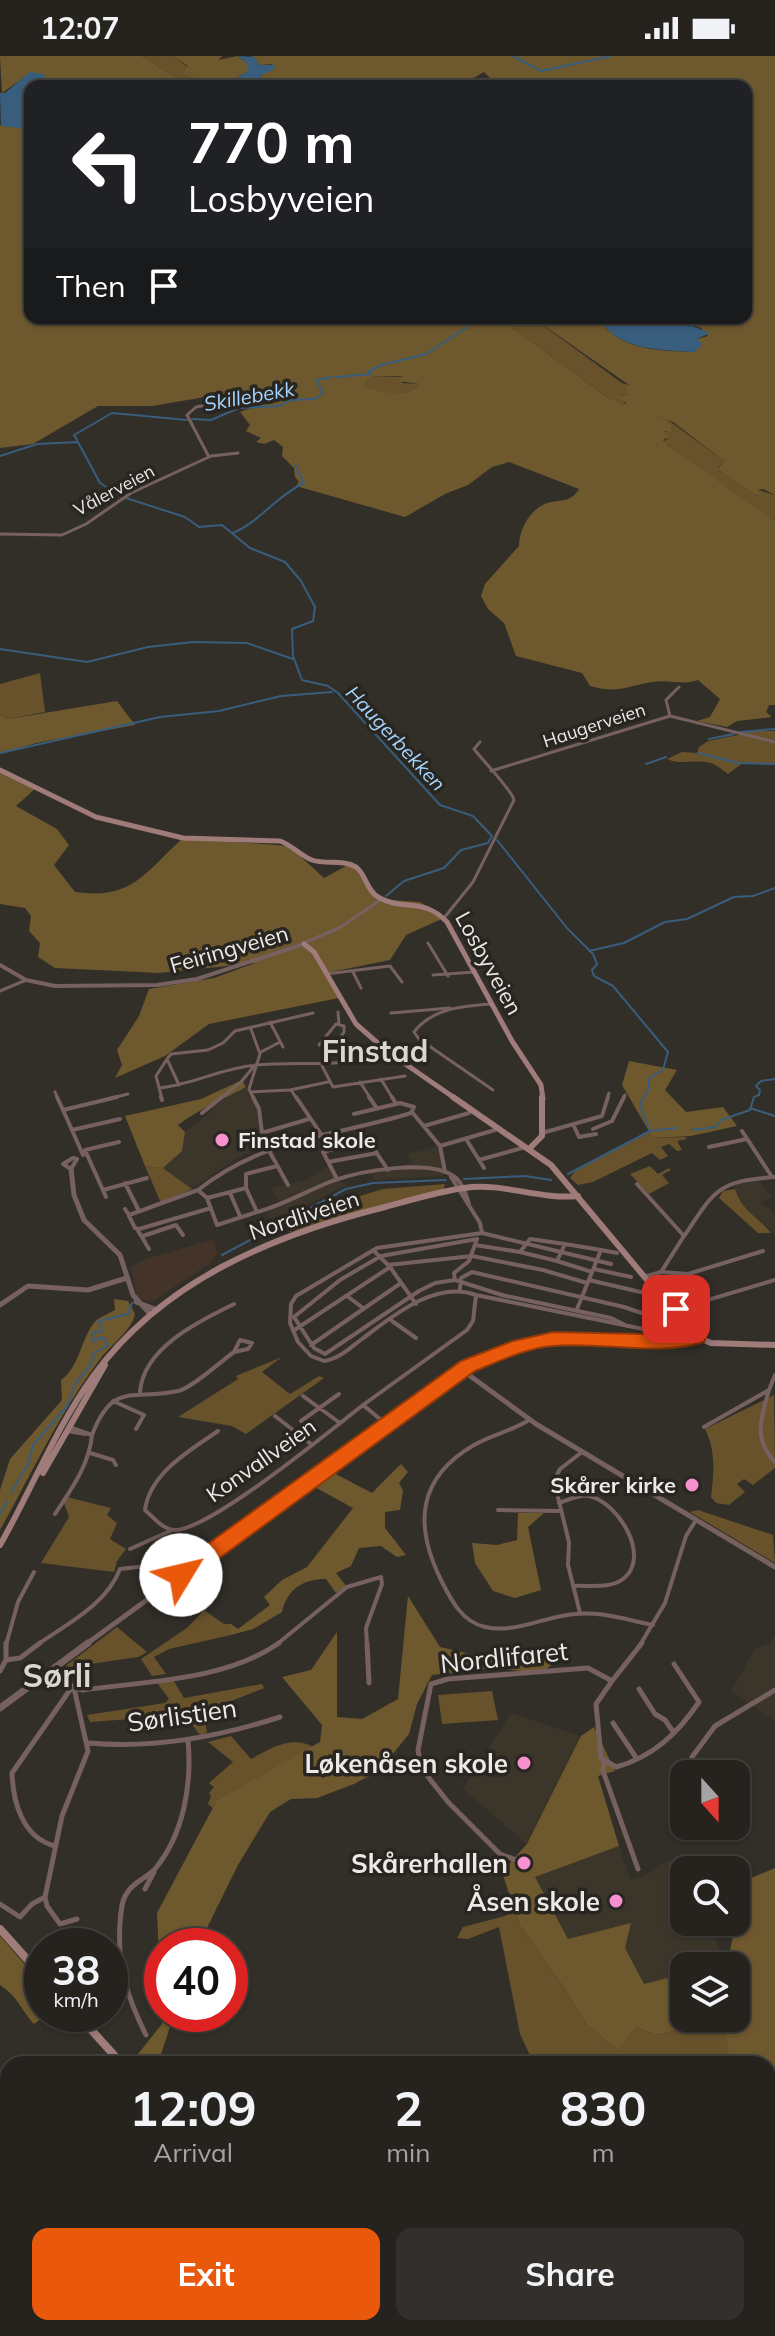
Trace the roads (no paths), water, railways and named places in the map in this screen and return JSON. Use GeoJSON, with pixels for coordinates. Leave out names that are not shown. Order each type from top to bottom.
{"type":"FeatureCollection","features":[{"type":"Feature","properties":{"kind":"main road"},"geometry":{"type":"LineString","coordinates":[[0,770],[96,817],[183,838],[288,843],[311,860],[340,862],[357,868],[371,891],[382,899]]}},
{"type":"Feature","properties":{"kind":"main road","name":"Losbyveien"},"geometry":{"type":"LineString","coordinates":[[382,899],[426,904],[444,918],[512,1041],[541,1085],[544,1109],[542,1133]]}},
{"type":"Feature","properties":{"kind":"main road"},"geometry":{"type":"LineString","coordinates":[[304,944],[319,960],[356,1024],[388,1052],[551,1165],[694,1335],[722,1344],[775,1345]]}},
{"type":"Feature","properties":{"kind":"main road"},"geometry":{"type":"LineString","coordinates":[[530,1148],[539,1141],[542,1133]]}},
{"type":"Feature","properties":{"kind":"main road","name":"Nordliveien"},"geometry":{"type":"LineString","coordinates":[[0,1545],[107,1360],[152,1312],[198,1278],[269,1243],[460,1189],[497,1187],[546,1196],[576,1193]]}},
{"type":"Feature","properties":{"kind":"main road"},"geometry":{"type":"LineString","coordinates":[[0,1929],[24,1956]]}},
{"type":"Feature","properties":{"kind":"main road"},"geometry":{"type":"LineString","coordinates":[[93,2032],[115,2056]]}},
{"type":"Feature","properties":{"kind":"street"},"geometry":{"type":"LineString","coordinates":[[209,457],[187,415],[196,407],[213,404]]}},
{"type":"Feature","properties":{"kind":"street","name":"Vålerveien"},"geometry":{"type":"LineString","coordinates":[[0,534],[62,535],[86,524],[129,494],[209,457],[238,453]]}},
{"type":"Feature","properties":{"kind":"street","name":"Haugerveien"},"geometry":{"type":"LineString","coordinates":[[491,771],[670,716],[666,700],[679,687]]}},
{"type":"Feature","properties":{"kind":"street"},"geometry":{"type":"LineString","coordinates":[[670,716],[775,742]]}},
{"type":"Feature","properties":{"kind":"street"},"geometry":{"type":"LineString","coordinates":[[444,918],[453,912],[467,893],[514,800],[512,791],[474,749],[480,742]]}},
{"type":"Feature","properties":{"kind":"street","name":"Feiringveien"},"geometry":{"type":"LineString","coordinates":[[0,965],[26,980],[64,986],[184,982],[304,944],[339,928],[382,899]]}},
{"type":"Feature","properties":{"kind":"street"},"geometry":{"type":"LineString","coordinates":[[428,943],[448,976]]}},
{"type":"Feature","properties":{"kind":"street"},"geometry":{"type":"LineString","coordinates":[[326,974],[390,966],[402,982]]}},
{"type":"Feature","properties":{"kind":"street"},"geometry":{"type":"LineString","coordinates":[[353,972],[361,988]]}},
{"type":"Feature","properties":{"kind":"street"},"geometry":{"type":"LineString","coordinates":[[433,975],[475,972]]}},
{"type":"Feature","properties":{"kind":"street"},"geometry":{"type":"LineString","coordinates":[[0,991],[26,980]]}},
{"type":"Feature","properties":{"kind":"street"},"geometry":{"type":"LineString","coordinates":[[391,1013],[492,1004]]}},
{"type":"Feature","properties":{"kind":"street"},"geometry":{"type":"LineString","coordinates":[[456,1008],[420,1024],[415,1028],[416,1036],[493,1090]]}},
{"type":"Feature","properties":{"kind":"street"},"geometry":{"type":"LineString","coordinates":[[322,1068],[345,1029],[339,1024],[338,1012]]}},
{"type":"Feature","properties":{"kind":"street"},"geometry":{"type":"LineString","coordinates":[[162,1100],[157,1072],[171,1054],[191,1054],[214,1048],[233,1032],[313,1013]]}},
{"type":"Feature","properties":{"kind":"street"},"geometry":{"type":"LineString","coordinates":[[261,1052],[281,1045],[270,1022]]}},
{"type":"Feature","properties":{"kind":"street"},"geometry":{"type":"LineString","coordinates":[[319,1045],[339,1024]]}},
{"type":"Feature","properties":{"kind":"street"},"geometry":{"type":"LineString","coordinates":[[251,1029],[261,1052],[250,1085],[251,1092],[259,1109],[267,1147],[288,1185]]}},
{"type":"Feature","properties":{"kind":"street"},"geometry":{"type":"LineString","coordinates":[[159,1088],[193,1083],[258,1065],[322,1068],[360,1062],[388,1052]]}},
{"type":"Feature","properties":{"kind":"street"},"geometry":{"type":"LineString","coordinates":[[167,1059],[179,1086]]}},
{"type":"Feature","properties":{"kind":"street"},"geometry":{"type":"LineString","coordinates":[[202,1113],[258,1065]]}},
{"type":"Feature","properties":{"kind":"street"},"geometry":{"type":"LineString","coordinates":[[322,1068],[333,1087],[405,1076]]}},
{"type":"Feature","properties":{"kind":"street"},"geometry":{"type":"LineString","coordinates":[[381,1079],[396,1104]]}},
{"type":"Feature","properties":{"kind":"street"},"geometry":{"type":"LineString","coordinates":[[251,1092],[290,1090],[328,1082]]}},
{"type":"Feature","properties":{"kind":"street"},"geometry":{"type":"LineString","coordinates":[[360,1082],[377,1108]]}},
{"type":"Feature","properties":{"kind":"street"},"geometry":{"type":"LineString","coordinates":[[290,1090],[321,1134]]}},
{"type":"Feature","properties":{"kind":"street"},"geometry":{"type":"LineString","coordinates":[[55,1092],[106,1197]]}},
{"type":"Feature","properties":{"kind":"street"},"geometry":{"type":"LineString","coordinates":[[542,1133],[602,1116],[609,1093]]}},
{"type":"Feature","properties":{"kind":"street"},"geometry":{"type":"LineString","coordinates":[[63,1110],[128,1094]]}},
{"type":"Feature","properties":{"kind":"street"},"geometry":{"type":"LineString","coordinates":[[573,1124],[580,1137],[610,1124],[616,1119],[625,1095]]}},
{"type":"Feature","properties":{"kind":"street"},"geometry":{"type":"LineString","coordinates":[[354,1114],[396,1104],[413,1105],[412,1112],[440,1146],[448,1173],[480,1223],[472,1256],[454,1273],[460,1289]]}},
{"type":"Feature","properties":{"kind":"street"},"geometry":{"type":"LineString","coordinates":[[129,1215],[198,1190],[240,1159],[267,1147],[360,1128],[412,1112]]}},
{"type":"Feature","properties":{"kind":"street"},"geometry":{"type":"LineString","coordinates":[[424,1126],[469,1113]]}},
{"type":"Feature","properties":{"kind":"street"},"geometry":{"type":"LineString","coordinates":[[72,1130],[120,1119]]}},
{"type":"Feature","properties":{"kind":"street"},"geometry":{"type":"LineString","coordinates":[[262,1133],[309,1119]]}},
{"type":"Feature","properties":{"kind":"street"},"geometry":{"type":"LineString","coordinates":[[360,1128],[388,1170]]}},
{"type":"Feature","properties":{"kind":"street"},"geometry":{"type":"LineString","coordinates":[[440,1146],[495,1130]]}},
{"type":"Feature","properties":{"kind":"street"},"geometry":{"type":"LineString","coordinates":[[742,1131],[773,1177]]}},
{"type":"Feature","properties":{"kind":"street"},"geometry":{"type":"LineString","coordinates":[[466,1139],[484,1168]]}},
{"type":"Feature","properties":{"kind":"street"},"geometry":{"type":"LineString","coordinates":[[709,1147],[747,1139]]}},
{"type":"Feature","properties":{"kind":"street"},"geometry":{"type":"LineString","coordinates":[[337,1179],[323,1152],[367,1140]]}},
{"type":"Feature","properties":{"kind":"street"},"geometry":{"type":"LineString","coordinates":[[119,1142],[85,1150],[71,1169],[71,1181],[79,1209],[92,1230],[120,1254],[135,1301],[152,1312]]}},
{"type":"Feature","properties":{"kind":"street"},"geometry":{"type":"LineString","coordinates":[[479,1160],[522,1148]]}},
{"type":"Feature","properties":{"kind":"street"},"geometry":{"type":"LineString","coordinates":[[328,1162],[377,1153]]}},
{"type":"Feature","properties":{"kind":"street"},"geometry":{"type":"LineString","coordinates":[[71,1169],[62,1162],[77,1159]]}},
{"type":"Feature","properties":{"kind":"street"},"geometry":{"type":"LineString","coordinates":[[198,1190],[207,1198],[217,1225],[288,1203],[337,1179],[422,1165],[448,1173]]}},
{"type":"Feature","properties":{"kind":"street"},"geometry":{"type":"LineString","coordinates":[[257,1212],[246,1188],[246,1174],[277,1166]]}},
{"type":"Feature","properties":{"kind":"street"},"geometry":{"type":"LineString","coordinates":[[661,1272],[719,1186],[733,1180],[773,1177]]}},
{"type":"Feature","properties":{"kind":"street"},"geometry":{"type":"LineString","coordinates":[[103,1190],[147,1178]]}},
{"type":"Feature","properties":{"kind":"street"},"geometry":{"type":"LineString","coordinates":[[125,1183],[139,1211]]}},
{"type":"Feature","properties":{"kind":"street"},"geometry":{"type":"LineString","coordinates":[[637,1184],[684,1236]]}},
{"type":"Feature","properties":{"kind":"street"},"geometry":{"type":"LineString","coordinates":[[207,1198],[246,1188]]}},
{"type":"Feature","properties":{"kind":"street"},"geometry":{"type":"LineString","coordinates":[[230,1193],[241,1217]]}},
{"type":"Feature","properties":{"kind":"street"},"geometry":{"type":"LineString","coordinates":[[143,1236],[211,1208]]}},
{"type":"Feature","properties":{"kind":"street"},"geometry":{"type":"LineString","coordinates":[[125,1209],[149,1249]]}},
{"type":"Feature","properties":{"kind":"street"},"geometry":{"type":"LineString","coordinates":[[137,1229],[175,1222]]}},
{"type":"Feature","properties":{"kind":"street"},"geometry":{"type":"LineString","coordinates":[[175,1222],[183,1235]]}},
{"type":"Feature","properties":{"kind":"street"},"geometry":{"type":"LineString","coordinates":[[457,1281],[472,1272],[662,1320],[669,1329],[663,1333],[607,1324],[460,1289],[435,1293],[326,1361],[317,1359],[306,1348],[293,1331],[287,1316],[290,1304],[310,1288],[373,1250],[433,1240],[478,1238],[524,1243],[611,1264]]}},
{"type":"Feature","properties":{"kind":"street"},"geometry":{"type":"LineString","coordinates":[[627,1326],[577,1309],[502,1295],[457,1281],[428,1286],[325,1354],[311,1345],[294,1315],[380,1256],[460,1245],[478,1238],[520,1252],[631,1277]]}},
{"type":"Feature","properties":{"kind":"street"},"geometry":{"type":"LineString","coordinates":[[520,1252],[524,1243],[534,1238],[617,1253]]}},
{"type":"Feature","properties":{"kind":"street"},"geometry":{"type":"LineString","coordinates":[[433,1240],[433,1247]]}},
{"type":"Feature","properties":{"kind":"street"},"geometry":{"type":"LineString","coordinates":[[557,1261],[565,1244]]}},
{"type":"Feature","properties":{"kind":"street"},"geometry":{"type":"LineString","coordinates":[[373,1250],[389,1266],[416,1304]]}},
{"type":"Feature","properties":{"kind":"street"},"geometry":{"type":"LineString","coordinates":[[577,1309],[601,1250]]}},
{"type":"Feature","properties":{"kind":"street"},"geometry":{"type":"LineString","coordinates":[[644,1277],[661,1272],[688,1274],[763,1251]]}},
{"type":"Feature","properties":{"kind":"street"},"geometry":{"type":"LineString","coordinates":[[293,1331],[389,1266],[472,1256],[649,1294]]}},
{"type":"Feature","properties":{"kind":"street"},"geometry":{"type":"LineString","coordinates":[[339,1270],[347,1276]]}},
{"type":"Feature","properties":{"kind":"street"},"geometry":{"type":"LineString","coordinates":[[0,1305],[28,1286],[85,1291],[127,1278]]}},
{"type":"Feature","properties":{"kind":"street"},"geometry":{"type":"LineString","coordinates":[[672,1311],[775,1280]]}},
{"type":"Feature","properties":{"kind":"street"},"geometry":{"type":"LineString","coordinates":[[306,1348],[401,1283]]}},
{"type":"Feature","properties":{"kind":"street"},"geometry":{"type":"LineString","coordinates":[[310,1288],[319,1295]]}},
{"type":"Feature","properties":{"kind":"street","name":"Konvallveien"},"geometry":{"type":"LineString","coordinates":[[130,1549],[208,1517],[467,1330],[473,1321],[476,1295]]}},
{"type":"Feature","properties":{"kind":"street"},"geometry":{"type":"LineString","coordinates":[[347,1296],[363,1308]]}},
{"type":"Feature","properties":{"kind":"street"},"geometry":{"type":"LineString","coordinates":[[140,1392],[140,1379],[145,1369],[183,1329],[234,1304]]}},
{"type":"Feature","properties":{"kind":"street"},"geometry":{"type":"LineString","coordinates":[[392,1321],[416,1338]]}},
{"type":"Feature","properties":{"kind":"street"},"geometry":{"type":"LineString","coordinates":[[0,1708],[462,1370],[511,1349],[553,1339],[677,1341],[694,1335]]}},
{"type":"Feature","properties":{"kind":"street"},"geometry":{"type":"LineString","coordinates":[[349,1339],[356,1345]]}},
{"type":"Feature","properties":{"kind":"street"},"geometry":{"type":"LineString","coordinates":[[55,1514],[90,1453],[90,1434],[113,1401],[140,1392],[180,1391],[234,1352]]}},
{"type":"Feature","properties":{"kind":"street"},"geometry":{"type":"LineString","coordinates":[[462,1370],[529,1420],[775,1567]]}},
{"type":"Feature","properties":{"kind":"street"},"geometry":{"type":"LineString","coordinates":[[775,1375],[758,1435],[766,1455],[775,1462]]}},
{"type":"Feature","properties":{"kind":"street"},"geometry":{"type":"LineString","coordinates":[[704,1427],[769,1390]]}},
{"type":"Feature","properties":{"kind":"street"},"geometry":{"type":"LineString","coordinates":[[301,1421],[339,1394]]}},
{"type":"Feature","properties":{"kind":"street"},"geometry":{"type":"LineString","coordinates":[[303,1396],[340,1423]]}},
{"type":"Feature","properties":{"kind":"street"},"geometry":{"type":"LineString","coordinates":[[113,1401],[144,1415],[136,1429]]}},
{"type":"Feature","properties":{"kind":"street"},"geometry":{"type":"LineString","coordinates":[[363,1405],[386,1424]]}},
{"type":"Feature","properties":{"kind":"street"},"geometry":{"type":"LineString","coordinates":[[275,1416],[311,1444]]}},
{"type":"Feature","properties":{"kind":"street"},"geometry":{"type":"LineString","coordinates":[[529,1420],[475,1444],[449,1460],[429,1489],[422,1520],[424,1540],[453,1604],[470,1622],[482,1627],[507,1628],[580,1613],[653,1625]]}},
{"type":"Feature","properties":{"kind":"street"},"geometry":{"type":"LineString","coordinates":[[67,1429],[90,1434]]}},
{"type":"Feature","properties":{"kind":"street"},"geometry":{"type":"LineString","coordinates":[[172,1531],[145,1510],[145,1502],[170,1465],[218,1431]]}},
{"type":"Feature","properties":{"kind":"street"},"geometry":{"type":"LineString","coordinates":[[580,1613],[568,1565],[569,1542],[554,1487],[556,1474],[582,1451]]}},
{"type":"Feature","properties":{"kind":"street"},"geometry":{"type":"LineString","coordinates":[[90,1453],[113,1460],[116,1465]]}},
{"type":"Feature","properties":{"kind":"street"},"geometry":{"type":"LineString","coordinates":[[559,1503],[584,1496],[601,1501],[629,1538],[634,1551],[628,1572],[619,1582],[574,1586]]}},
{"type":"Feature","properties":{"kind":"street"},"geometry":{"type":"LineString","coordinates":[[498,1510],[561,1511]]}},
{"type":"Feature","properties":{"kind":"street"},"geometry":{"type":"LineString","coordinates":[[638,1869],[603,1771],[595,1712],[599,1697],[653,1625],[671,1588],[687,1532],[696,1520]]}},
{"type":"Feature","properties":{"kind":"street"},"geometry":{"type":"LineString","coordinates":[[6,1660],[20,1658],[102,1598],[114,1585],[120,1569],[164,1564],[181,1575]]}},
{"type":"Feature","properties":{"kind":"street"},"geometry":{"type":"LineString","coordinates":[[0,1671],[6,1660],[3,1649],[16,1604],[34,1572]]}},
{"type":"Feature","properties":{"kind":"street"},"geometry":{"type":"LineString","coordinates":[[55,1846],[46,1845],[35,1838],[16,1801],[12,1773],[73,1687],[202,1671],[254,1657],[288,1638],[351,1584],[381,1577],[382,1584],[367,1622],[369,1683]]}},
{"type":"Feature","properties":{"kind":"street"},"geometry":{"type":"LineString","coordinates":[[604,1762],[616,1767],[637,1759],[655,1750],[681,1729],[699,1702],[674,1664]]}},
{"type":"Feature","properties":{"kind":"street"},"geometry":{"type":"LineString","coordinates":[[54,1668],[73,1687],[89,1743],[84,1766],[62,1816],[45,1897],[47,1906],[60,1924],[77,1919]]}},
{"type":"Feature","properties":{"kind":"street","name":"Nordlifaret"},"geometry":{"type":"LineString","coordinates":[[521,1862],[500,1854],[448,1802],[421,1768],[418,1750],[431,1684],[448,1679],[588,1668],[612,1681]]}},
{"type":"Feature","properties":{"kind":"street"},"geometry":{"type":"LineString","coordinates":[[639,1689],[674,1733]]}},
{"type":"Feature","properties":{"kind":"street"},"geometry":{"type":"LineString","coordinates":[[692,1757],[715,1726],[775,1690]]}},
{"type":"Feature","properties":{"kind":"street","name":"Sørlistien"},"geometry":{"type":"LineString","coordinates":[[89,1743],[188,1740],[239,1730],[280,1717]]}},
{"type":"Feature","properties":{"kind":"street"},"geometry":{"type":"LineString","coordinates":[[613,1723],[637,1759]]}},
{"type":"Feature","properties":{"kind":"street"},"geometry":{"type":"LineString","coordinates":[[145,1889],[184,1810],[189,1792],[188,1740]]}},
{"type":"Feature","properties":{"kind":"street"},"geometry":{"type":"LineString","coordinates":[[146,2035],[122,1983],[118,1946],[122,1905],[127,1892],[155,1870]]}},
{"type":"Feature","properties":{"kind":"street"},"geometry":{"type":"LineString","coordinates":[[0,1904],[20,1917],[32,1904],[45,1897]]}},
{"type":"Feature","properties":{"kind":"water"},"geometry":{"type":"Polygon","coordinates":[[[237,56],[255,57],[259,65],[276,65],[272,71],[260,75],[265,80],[234,80],[248,71],[248,64],[237,56]]]}},
{"type":"Feature","properties":{"kind":"water"},"geometry":{"type":"Polygon","coordinates":[[[30,72],[43,74],[47,79],[24,80],[24,128],[1,126],[0,93],[5,93],[30,72]]]}},
{"type":"Feature","properties":{"kind":"water"},"geometry":{"type":"Polygon","coordinates":[[[603,324],[688,324],[710,333],[697,339],[702,344],[695,352],[641,347],[603,324]]]}},
{"type":"Feature","properties":{"kind":"waterway"},"geometry":{"type":"LineString","coordinates":[[513,56],[541,71],[611,56]]}},
{"type":"Feature","properties":{"kind":"waterway"},"geometry":{"type":"LineString","coordinates":[[337,377],[371,374],[369,371],[381,365],[426,354],[466,328],[466,324]]}},
{"type":"Feature","properties":{"kind":"waterway","name":"Skillebekk"},"geometry":{"type":"LineString","coordinates":[[192,419],[211,420],[239,408],[279,406],[291,400],[315,399],[323,393],[316,380],[333,377]]}},
{"type":"Feature","properties":{"kind":"waterway","name":"Skillebekk"},"geometry":{"type":"LineString","coordinates":[[77,440],[74,435],[112,413],[187,420]]}},
{"type":"Feature","properties":{"kind":"waterway","name":"Skillebekk"},"geometry":{"type":"LineString","coordinates":[[0,456],[37,444],[78,442],[100,483],[122,497]]}},
{"type":"Feature","properties":{"kind":"waterway"},"geometry":{"type":"LineString","coordinates":[[232,533],[304,483],[295,465]]}},
{"type":"Feature","properties":{"kind":"waterway","name":"Haugerbekken"},"geometry":{"type":"LineString","coordinates":[[126,498],[185,517],[199,527],[222,525],[250,548],[285,562],[301,581],[315,607],[313,621],[292,629],[293,656],[302,680],[328,686],[338,693],[440,805],[473,816],[492,836],[488,843],[461,850],[444,868],[404,881],[386,896]]}},
{"type":"Feature","properties":{"kind":"waterway"},"geometry":{"type":"LineString","coordinates":[[0,649],[87,662],[148,647],[193,642],[247,643],[293,659]]}},
{"type":"Feature","properties":{"kind":"waterway"},"geometry":{"type":"LineString","coordinates":[[0,753],[160,717],[219,711],[281,696],[332,692]]}},
{"type":"Feature","properties":{"kind":"waterway"},"geometry":{"type":"LineString","coordinates":[[740,732],[775,729]]}},
{"type":"Feature","properties":{"kind":"waterway"},"geometry":{"type":"LineString","coordinates":[[709,739],[734,734]]}},
{"type":"Feature","properties":{"kind":"waterway"},"geometry":{"type":"LineString","coordinates":[[698,753],[738,763],[775,764]]}},
{"type":"Feature","properties":{"kind":"waterway"},"geometry":{"type":"LineString","coordinates":[[646,764],[666,757]]}},
{"type":"Feature","properties":{"kind":"waterway"},"geometry":{"type":"LineString","coordinates":[[497,840],[567,928],[590,951]]}},
{"type":"Feature","properties":{"kind":"waterway"},"geometry":{"type":"LineString","coordinates":[[590,951],[624,943],[665,922],[687,919],[734,897],[753,896],[775,888]]}},
{"type":"Feature","properties":{"kind":"waterway"},"geometry":{"type":"LineString","coordinates":[[590,951],[597,964],[592,970],[594,976],[613,986],[668,1052],[663,1070],[648,1079],[649,1088],[640,1105],[650,1131]]}},
{"type":"Feature","properties":{"kind":"waterway"},"geometry":{"type":"LineString","coordinates":[[751,1108],[754,1097],[759,1095],[760,1090],[756,1086],[761,1081],[775,1079]]}},
{"type":"Feature","properties":{"kind":"waterway"},"geometry":{"type":"LineString","coordinates":[[692,1130],[716,1127],[721,1120],[751,1108]]}},
{"type":"Feature","properties":{"kind":"waterway"},"geometry":{"type":"LineString","coordinates":[[751,1108],[775,1116]]}},
{"type":"Feature","properties":{"kind":"waterway"},"geometry":{"type":"LineString","coordinates":[[650,1131],[676,1128]]}},
{"type":"Feature","properties":{"kind":"waterway"},"geometry":{"type":"LineString","coordinates":[[568,1174],[650,1131]]}},
{"type":"Feature","properties":{"kind":"waterway"},"geometry":{"type":"LineString","coordinates":[[464,1179],[525,1176],[551,1180]]}},
{"type":"Feature","properties":{"kind":"waterway"},"geometry":{"type":"LineString","coordinates":[[222,1255],[346,1189],[373,1183],[446,1180]]}},
{"type":"Feature","properties":{"kind":"waterway"},"geometry":{"type":"LineString","coordinates":[[11,1493],[29,1462],[33,1445],[68,1405],[74,1385],[91,1364],[93,1354],[108,1345],[103,1337],[93,1341],[92,1333],[102,1331],[99,1321],[128,1314],[132,1303]]}},
{"type":"Feature","properties":{"kind":"waterway"},"geometry":{"type":"LineString","coordinates":[[0,1514],[7,1501]]}},
{"type":"Feature","properties":{"kind":"place","name":"Finstad skole"},"geometry":{"type":"Point","coordinates":[222,1140]}},
{"type":"Feature","properties":{"kind":"place","name":"Skårer kirke"},"geometry":{"type":"Point","coordinates":[692,1485]}},
{"type":"Feature","properties":{"kind":"place","name":"Løkenåsen skole"},"geometry":{"type":"Point","coordinates":[524,1763]}},
{"type":"Feature","properties":{"kind":"place","name":"Skårerhallen"},"geometry":{"type":"Point","coordinates":[524,1863]}},
{"type":"Feature","properties":{"kind":"place","name":"Åsen skole"},"geometry":{"type":"Point","coordinates":[616,1901]}},
{"type":"Feature","properties":{"kind":"district","name":"Finstad"},"geometry":{"type":"Point","coordinates":[375,1051]}},
{"type":"Feature","properties":{"kind":"district","name":"Sørli"},"geometry":{"type":"Point","coordinates":[57,1675]}}]}
